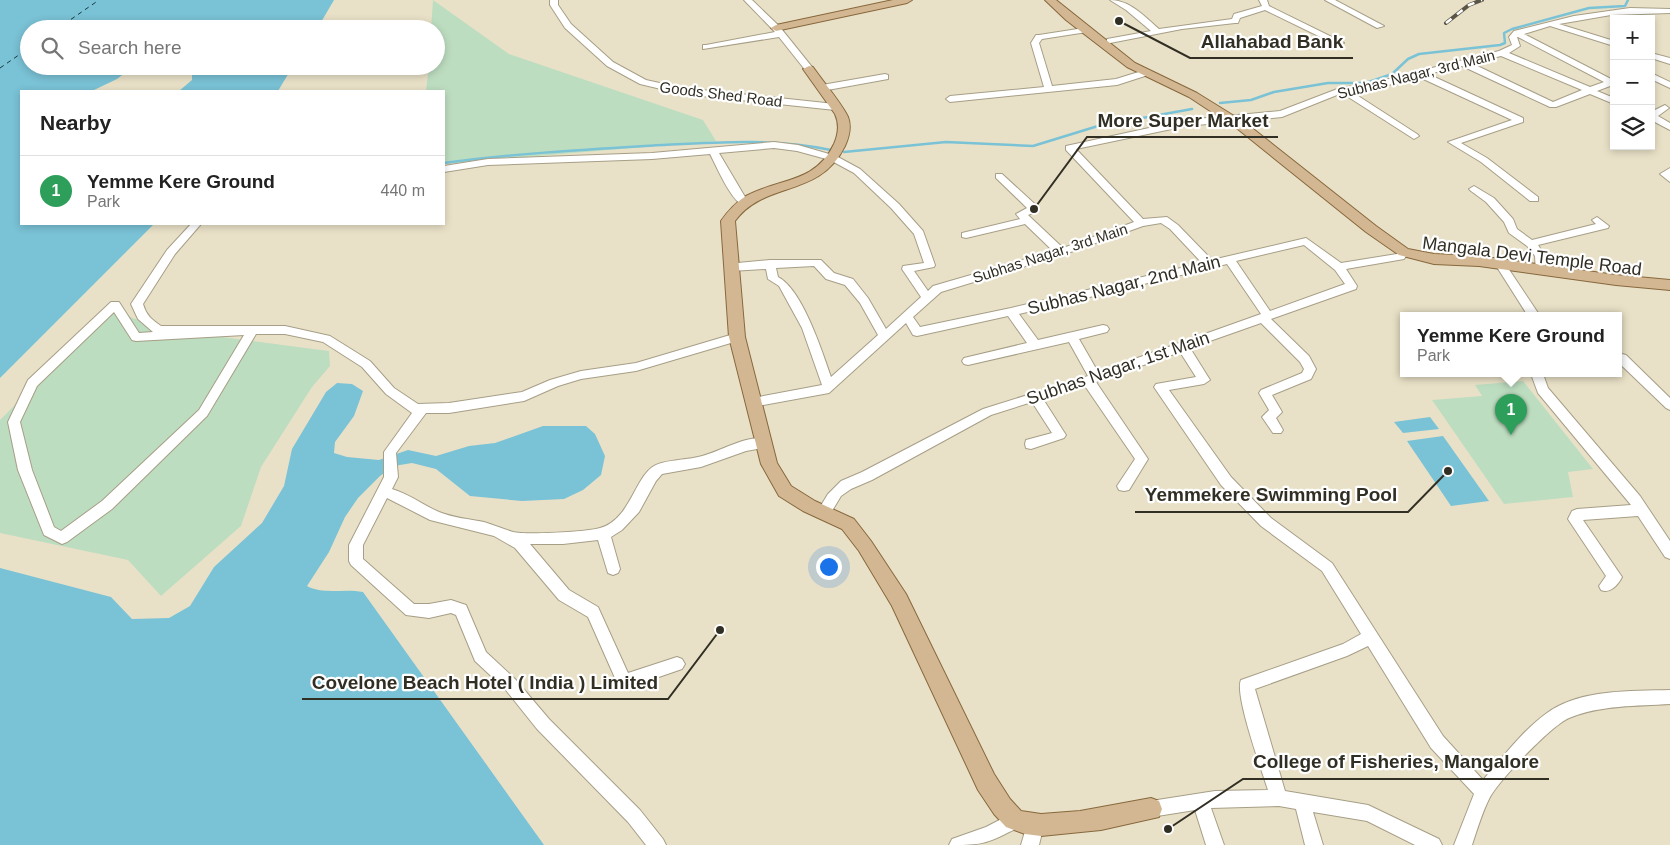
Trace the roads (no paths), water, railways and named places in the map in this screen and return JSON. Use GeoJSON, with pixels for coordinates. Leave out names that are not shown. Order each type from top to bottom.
{"type":"FeatureCollection","features":[{"type":"Feature","properties":{"kind":"main road"},"geometry":{"type":"LineString","coordinates":[[778,31],[883,2],[907,0]]}},
{"type":"Feature","properties":{"kind":"main road","name":"Mangala Devi Temple Road"},"geometry":{"type":"LineString","coordinates":[[1050,0],[1084,30],[1205,102],[1229,120],[1234,131],[1366,235],[1402,255],[1430,264],[1540,269],[1616,280],[1670,285]]}},
{"type":"Feature","properties":{"kind":"main road","name":"Mangala Devi Temple Road"},"geometry":{"type":"LineString","coordinates":[[1059,0],[1106,42],[1145,73],[1167,81]]}},
{"type":"Feature","properties":{"kind":"main road"},"geometry":{"type":"LineString","coordinates":[[809,69],[834,107],[842,115],[844,130],[833,158],[821,171],[799,182],[743,202],[733,211],[728,222],[730,267],[737,337],[769,464],[785,491],[801,502],[848,524],[899,600],[986,782],[1000,804],[1015,820],[1046,826],[1151,809]]}},
{"type":"Feature","properties":{"kind":"main road","name":"Mangala Devi Temple Road"},"geometry":{"type":"LineString","coordinates":[[1503,267],[1613,286],[1670,291]]}},
{"type":"Feature","properties":{"kind":"street","name":"Goods Shed Road"},"geometry":{"type":"LineString","coordinates":[[554,0],[554,5],[568,26],[610,64],[643,82],[682,91],[834,107]]}},
{"type":"Feature","properties":{"kind":"street"},"geometry":{"type":"LineString","coordinates":[[748,0],[778,31],[809,69]]}},
{"type":"Feature","properties":{"kind":"street"},"geometry":{"type":"LineString","coordinates":[[1114,0],[1129,8],[1158,31]]}},
{"type":"Feature","properties":{"kind":"street"},"geometry":{"type":"LineString","coordinates":[[1329,0],[1380,26]]}},
{"type":"Feature","properties":{"kind":"street"},"geometry":{"type":"LineString","coordinates":[[1106,42],[1158,31],[1234,22],[1237,16],[1264,3],[1340,43]]}},
{"type":"Feature","properties":{"kind":"street"},"geometry":{"type":"LineString","coordinates":[[1517,33],[1602,12],[1644,9],[1670,11]]}},
{"type":"Feature","properties":{"kind":"street"},"geometry":{"type":"LineString","coordinates":[[1551,24],[1610,43]]}},
{"type":"Feature","properties":{"kind":"street"},"geometry":{"type":"LineString","coordinates":[[1049,90],[1035,43],[1039,37],[1084,30]]}},
{"type":"Feature","properties":{"kind":"street"},"geometry":{"type":"LineString","coordinates":[[706,47],[778,31]]}},
{"type":"Feature","properties":{"kind":"street"},"geometry":{"type":"LineString","coordinates":[[1517,33],[1610,81]]}},
{"type":"Feature","properties":{"kind":"street","name":"Subhas Nagar, 3rd Main"},"geometry":{"type":"LineString","coordinates":[[752,402],[825,390],[937,290],[1061,252],[1141,223],[1069,148],[1186,123],[1282,114],[1343,90],[1368,87],[1502,53],[1516,46],[1513,37],[1517,33]]}},
{"type":"Feature","properties":{"kind":"street"},"geometry":{"type":"LineString","coordinates":[[1502,53],[1610,99]]}},
{"type":"Feature","properties":{"kind":"street"},"geometry":{"type":"LineString","coordinates":[[1655,56],[1670,61]]}},
{"type":"Feature","properties":{"kind":"street"},"geometry":{"type":"LineString","coordinates":[[1463,63],[1553,105],[1610,83]]}},
{"type":"Feature","properties":{"kind":"street"},"geometry":{"type":"LineString","coordinates":[[950,99],[1117,82],[1145,73]]}},
{"type":"Feature","properties":{"kind":"street"},"geometry":{"type":"LineString","coordinates":[[1418,73],[1520,120],[1453,142],[1484,160],[1534,199]]}},
{"type":"Feature","properties":{"kind":"street"},"geometry":{"type":"LineString","coordinates":[[822,88],[885,77]]}},
{"type":"Feature","properties":{"kind":"street"},"geometry":{"type":"LineString","coordinates":[[1655,78],[1670,85]]}},
{"type":"Feature","properties":{"kind":"street"},"geometry":{"type":"LineString","coordinates":[[1343,90],[1414,136]]}},
{"type":"Feature","properties":{"kind":"street"},"geometry":{"type":"LineString","coordinates":[[1655,104],[1665,108],[1655,114]]}},
{"type":"Feature","properties":{"kind":"street"},"geometry":{"type":"LineString","coordinates":[[1655,118],[1670,127]]}},
{"type":"Feature","properties":{"kind":"street"},"geometry":{"type":"LineString","coordinates":[[445,169],[488,162],[713,151],[774,145],[798,148],[833,158],[857,171],[919,233],[930,265],[907,268],[928,298]]}},
{"type":"Feature","properties":{"kind":"street"},"geometry":{"type":"LineString","coordinates":[[713,151],[743,202]]}},
{"type":"Feature","properties":{"kind":"street"},"geometry":{"type":"LineString","coordinates":[[1670,171],[1665,174],[1670,179]]}},
{"type":"Feature","properties":{"kind":"street"},"geometry":{"type":"LineString","coordinates":[[999,176],[1034,209],[1021,214],[1061,252]]}},
{"type":"Feature","properties":{"kind":"street"},"geometry":{"type":"LineString","coordinates":[[1474,189],[1490,200],[1509,221],[1513,231],[1531,244],[1540,256],[1540,269]]}},
{"type":"Feature","properties":{"kind":"street"},"geometry":{"type":"LineString","coordinates":[[1141,223],[1163,219],[1174,227],[1209,264]]}},
{"type":"Feature","properties":{"kind":"street"},"geometry":{"type":"LineString","coordinates":[[966,235],[1028,220]]}},
{"type":"Feature","properties":{"kind":"street"},"geometry":{"type":"LineString","coordinates":[[1531,244],[1560,235],[1604,226],[1597,220]]}},
{"type":"Feature","properties":{"kind":"street"},"geometry":{"type":"LineString","coordinates":[[159,330],[140,314],[137,304],[171,252],[195,225]]}},
{"type":"Feature","properties":{"kind":"street","name":"Subhas Nagar, 2nd Main"},"geometry":{"type":"LineString","coordinates":[[907,316],[917,332],[1012,312],[1306,241],[1339,267]]}},
{"type":"Feature","properties":{"kind":"street"},"geometry":{"type":"LineString","coordinates":[[1339,267],[1402,255]]}},
{"type":"Feature","properties":{"kind":"street"},"geometry":{"type":"LineString","coordinates":[[1229,260],[1265,317],[1305,359],[1310,369],[1307,376],[1264,393],[1276,412],[1268,417],[1277,430]]}},
{"type":"Feature","properties":{"kind":"street"},"geometry":{"type":"LineString","coordinates":[[730,267],[817,262],[830,276],[849,282],[864,301],[885,337]]}},
{"type":"Feature","properties":{"kind":"street"},"geometry":{"type":"LineString","coordinates":[[770,264],[773,279],[782,284],[808,328],[829,387]]}},
{"type":"Feature","properties":{"kind":"street","name":"Subhas Nagar, 1st Main"},"geometry":{"type":"LineString","coordinates":[[824,512],[834,493],[850,482],[867,476],[987,412],[1092,379],[1352,286],[1339,267]]}},
{"type":"Feature","properties":{"kind":"street"},"geometry":{"type":"LineString","coordinates":[[1503,267],[1531,312]]}},
{"type":"Feature","properties":{"kind":"street"},"geometry":{"type":"LineString","coordinates":[[136,336],[115,306],[32,383],[14,422],[25,470],[48,531],[62,538],[107,505],[204,413],[253,330]]}},
{"type":"Feature","properties":{"kind":"street"},"geometry":{"type":"LineString","coordinates":[[1012,312],[1035,345]]}},
{"type":"Feature","properties":{"kind":"street"},"geometry":{"type":"LineString","coordinates":[[968,361],[1103,329]]}},
{"type":"Feature","properties":{"kind":"street"},"geometry":{"type":"LineString","coordinates":[[136,336],[159,330],[286,330],[326,339],[366,364],[390,391],[416,410],[450,408],[524,396],[563,380],[636,367],[708,348],[737,337]]}},
{"type":"Feature","properties":{"kind":"street"},"geometry":{"type":"LineString","coordinates":[[136,336],[253,330]]}},
{"type":"Feature","properties":{"kind":"street"},"geometry":{"type":"LineString","coordinates":[[1072,337],[1092,379],[1142,459],[1124,486]]}},
{"type":"Feature","properties":{"kind":"street"},"geometry":{"type":"LineString","coordinates":[[1182,347],[1204,380],[1160,387],[1226,481],[1266,522],[1327,567],[1437,742],[1482,792]]}},
{"type":"Feature","properties":{"kind":"street"},"geometry":{"type":"LineString","coordinates":[[1622,358],[1670,405]]}},
{"type":"Feature","properties":{"kind":"street"},"geometry":{"type":"LineString","coordinates":[[1538,377],[1542,390],[1642,510],[1670,553]]}},
{"type":"Feature","properties":{"kind":"street"},"geometry":{"type":"LineString","coordinates":[[1031,444],[1060,435],[1035,397]]}},
{"type":"Feature","properties":{"kind":"street"},"geometry":{"type":"LineString","coordinates":[[422,409],[390,452],[391,477],[356,545],[356,561],[411,610],[429,611],[451,606],[461,610],[468,623],[480,656],[510,684],[543,724],[634,816],[656,845]]}},
{"type":"Feature","properties":{"kind":"street"},"geometry":{"type":"LineString","coordinates":[[513,538],[563,538],[603,534],[616,526],[634,508],[651,476],[658,470],[701,462],[745,446],[763,443]]}},
{"type":"Feature","properties":{"kind":"street"},"geometry":{"type":"LineString","coordinates":[[383,492],[403,497],[436,517],[494,530],[513,538],[533,554],[548,578],[566,597],[583,604],[593,612],[624,682],[677,664]]}},
{"type":"Feature","properties":{"kind":"street"},"geometry":{"type":"LineString","coordinates":[[1606,586],[1615,577],[1575,519],[1577,515],[1642,510]]}},
{"type":"Feature","properties":{"kind":"street"},"geometry":{"type":"LineString","coordinates":[[603,534],[613,569]]}},
{"type":"Feature","properties":{"kind":"street"},"geometry":{"type":"LineString","coordinates":[[1280,798],[1250,704],[1246,685],[1347,649],[1371,637]]}},
{"type":"Feature","properties":{"kind":"street"},"geometry":{"type":"LineString","coordinates":[[1463,845],[1482,792],[1538,732],[1560,714],[1608,700],[1670,697]]}},
{"type":"Feature","properties":{"kind":"street"},"geometry":{"type":"LineString","coordinates":[[1151,809],[1201,802],[1280,798],[1368,813],[1433,845]]}},
{"type":"Feature","properties":{"kind":"street"},"geometry":{"type":"LineString","coordinates":[[1201,802],[1215,845]]}},
{"type":"Feature","properties":{"kind":"street"},"geometry":{"type":"LineString","coordinates":[[1302,802],[1314,845]]}},
{"type":"Feature","properties":{"kind":"street"},"geometry":{"type":"LineString","coordinates":[[958,845],[990,834],[1015,820]]}},
{"type":"Feature","properties":{"kind":"street"},"geometry":{"type":"LineString","coordinates":[[1030,845],[1035,824]]}},
{"type":"Feature","properties":{"kind":"water"},"geometry":{"type":"Polygon","coordinates":[[[0,0],[334,0],[322,20],[20,20],[20,75],[122,75],[94,90],[20,90],[20,225],[153,225],[0,378],[0,0]]]}},
{"type":"Feature","properties":{"kind":"water"},"geometry":{"type":"Polygon","coordinates":[[[192,75],[288,75],[279,90],[180,90],[192,80],[192,75]]]}},
{"type":"Feature","properties":{"kind":"water"},"geometry":{"type":"Polygon","coordinates":[[[337,383],[352,384],[363,391],[354,416],[335,442],[334,453],[347,457],[379,460],[408,450],[436,456],[469,446],[495,443],[543,426],[586,426],[595,434],[605,456],[601,475],[583,490],[564,499],[522,501],[470,496],[436,469],[412,463],[394,466],[380,476],[358,498],[345,517],[329,552],[307,586],[327,591],[363,592],[544,845],[0,845],[0,568],[111,597],[132,619],[169,618],[190,606],[214,567],[262,523],[284,486],[292,449],[326,392],[337,383]]]}},
{"type":"Feature","properties":{"kind":"water"},"geometry":{"type":"Polygon","coordinates":[[[1430,417],[1439,429],[1403,433],[1394,422],[1430,417]]]}},
{"type":"Feature","properties":{"kind":"water"},"geometry":{"type":"Polygon","coordinates":[[[1443,436],[1489,501],[1451,506],[1407,441],[1443,436]]]}},
{"type":"Feature","properties":{"kind":"waterway"},"geometry":{"type":"LineString","coordinates":[[1220,103],[1251,100],[1274,92],[1328,83],[1366,83],[1392,74],[1408,59],[1419,54],[1500,45],[1505,43],[1504,33],[1512,29],[1589,8],[1625,6],[1628,0]]}},
{"type":"Feature","properties":{"kind":"waterway"},"geometry":{"type":"LineString","coordinates":[[844,152],[946,142],[1033,146],[1098,126],[1192,109]]}},
{"type":"Feature","properties":{"kind":"waterway"},"geometry":{"type":"LineString","coordinates":[[445,163],[544,153],[715,143],[785,143],[831,150]]}},
{"type":"Feature","properties":{"kind":"railway"},"geometry":{"type":"LineString","coordinates":[[1446,23],[1469,5],[1482,0]]}},
{"type":"Feature","properties":{"kind":"place","name":"Allahabad Bank"},"geometry":{"type":"Point","coordinates":[1119,21]}},
{"type":"Feature","properties":{"kind":"place","name":"More Super Market"},"geometry":{"type":"Point","coordinates":[1034,209]}},
{"type":"Feature","properties":{"kind":"place","name":"Yemme Kere Ground"},"geometry":{"type":"Point","coordinates":[1511,435]}},
{"type":"Feature","properties":{"kind":"place","name":"Yemmekere Swimming Pool"},"geometry":{"type":"Point","coordinates":[1448,471]}},
{"type":"Feature","properties":{"kind":"place","name":"Covelone Beach Hotel ( India ) Limited"},"geometry":{"type":"Point","coordinates":[720,630]}},
{"type":"Feature","properties":{"kind":"place","name":"College of Fisheries, Mangalore"},"geometry":{"type":"Point","coordinates":[1168,829]}}]}
